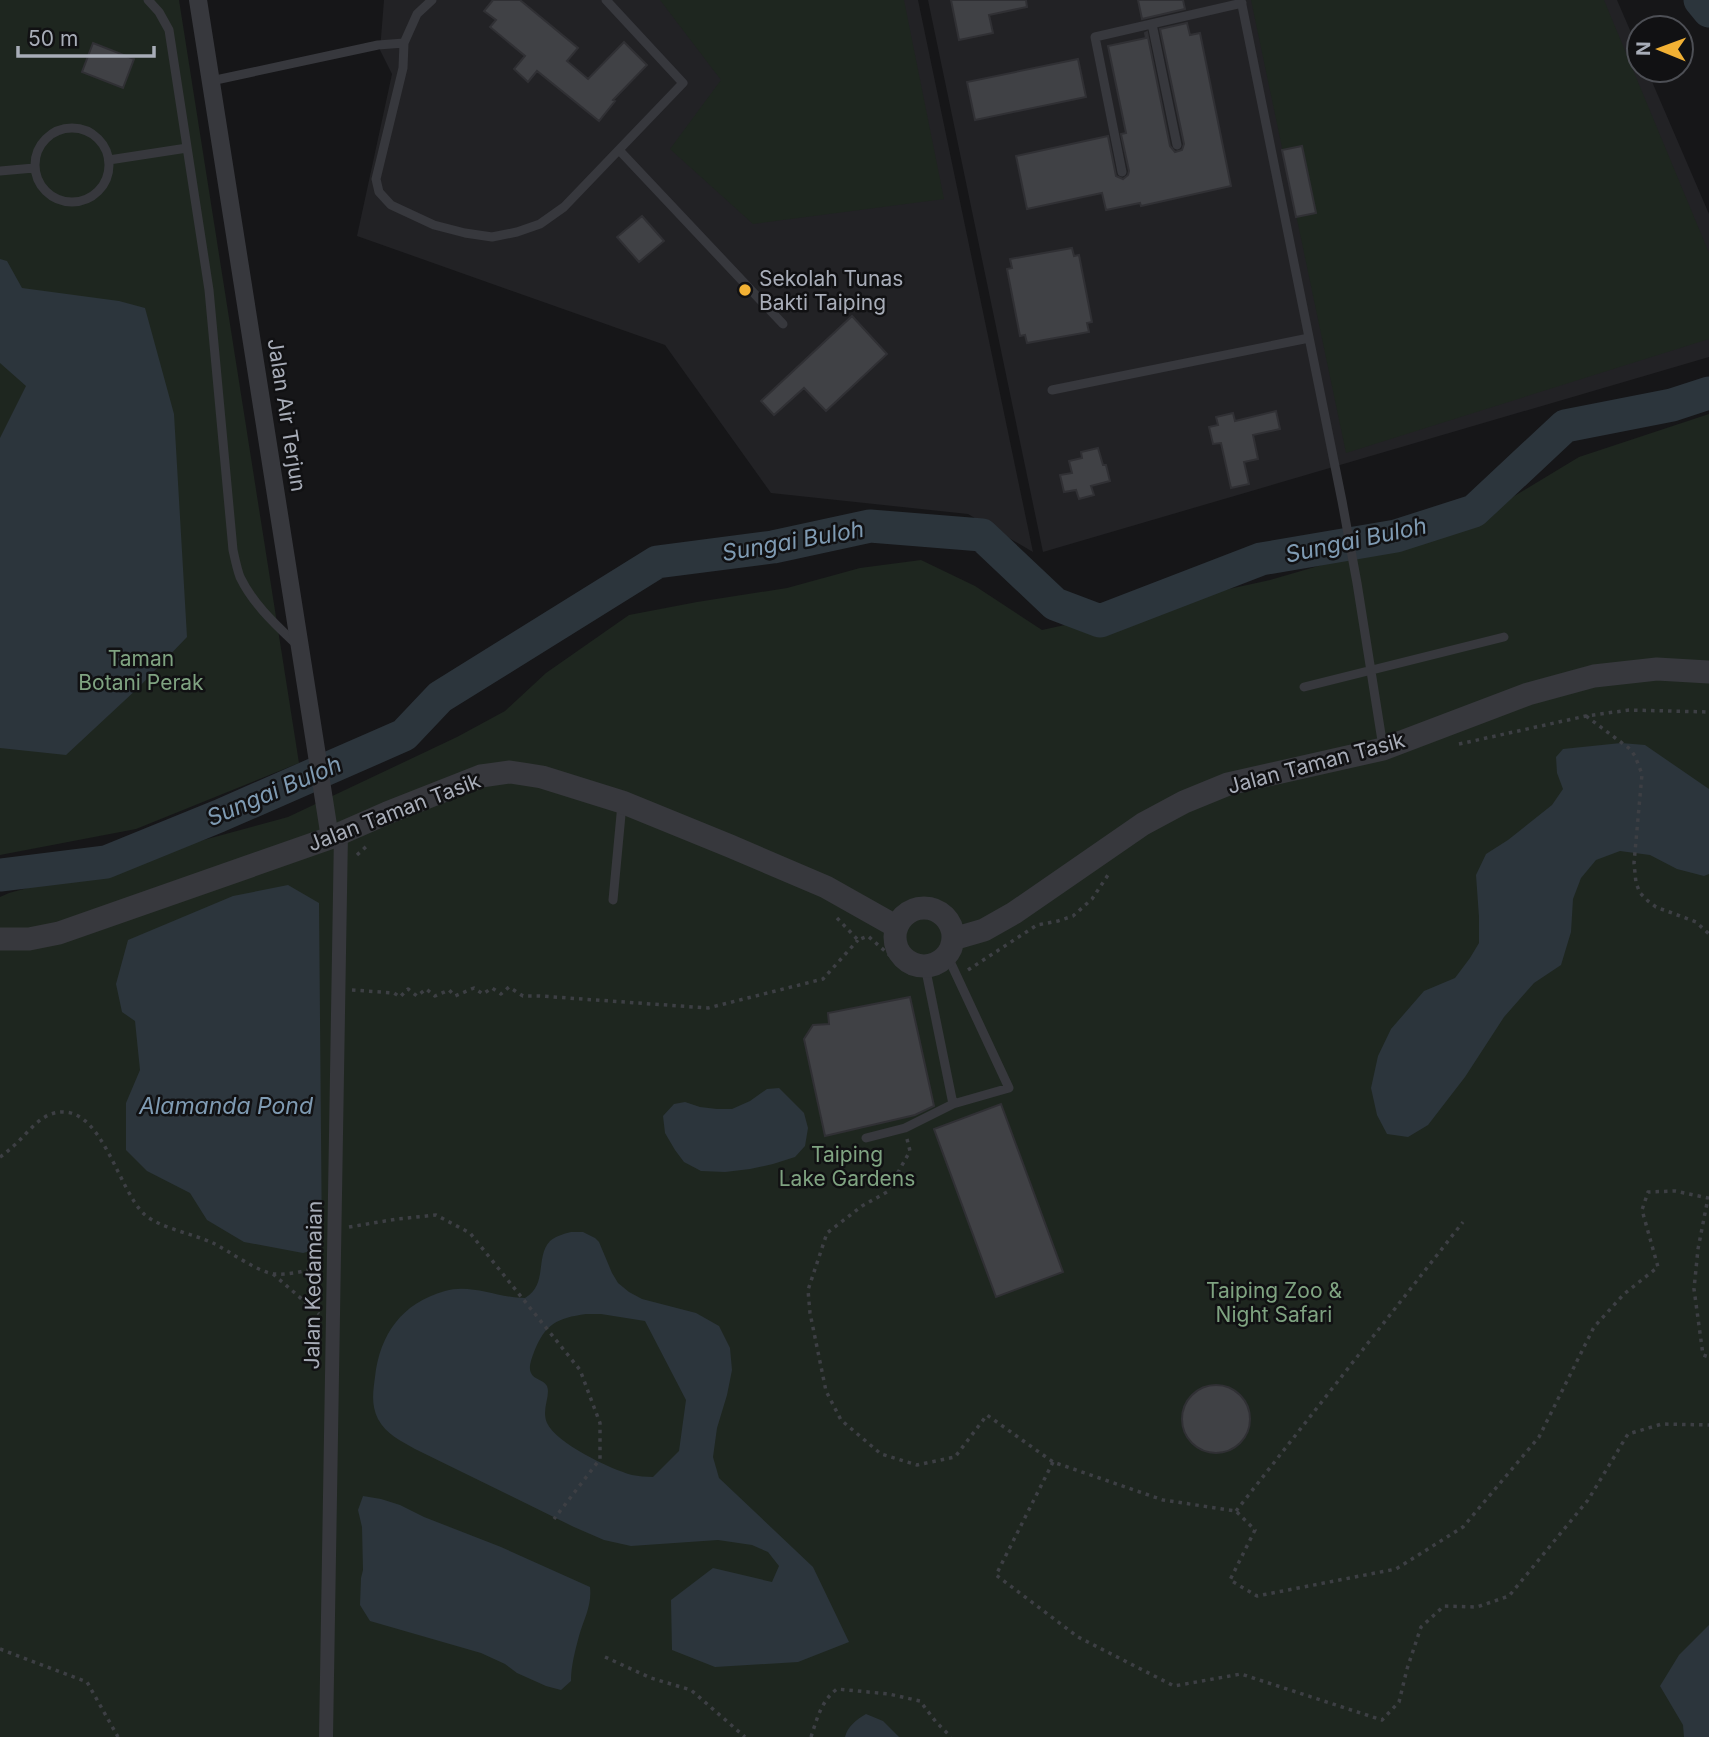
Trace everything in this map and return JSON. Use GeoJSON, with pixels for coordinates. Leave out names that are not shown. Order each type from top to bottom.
{"type":"FeatureCollection","features":[{"type":"Feature","properties":{"kind":"street","name":"Jalan Air Terjun"},"geometry":{"type":"LineString","coordinates":[[198,0],[314,736],[326,807],[335,835]]}},
{"type":"Feature","properties":{"kind":"street","name":"Jalan Taman Tasik"},"geometry":{"type":"LineString","coordinates":[[927,975],[933,964],[950,947],[1014,913],[1143,824],[1184,802],[1228,784],[1383,749],[1528,694],[1594,676],[1657,668],[1709,671]]}},
{"type":"Feature","properties":{"kind":"street","name":"Jalan Taman Tasik"},"geometry":{"type":"LineString","coordinates":[[0,939],[29,939],[59,933],[335,835],[481,776],[510,772],[542,778],[622,802],[826,887],[897,928]]}},
{"type":"Feature","properties":{"kind":"street","name":"Jalan Kedamaian"},"geometry":{"type":"LineString","coordinates":[[326,1737],[342,860],[335,835]]}},
{"type":"Feature","properties":{"kind":"street"},"geometry":{"type":"LineString","coordinates":[[927,975],[901,954],[897,946],[895,936],[901,919],[916,908],[934,909],[943,914],[952,930],[950,947]]}},
{"type":"Feature","properties":{"kind":"lane"},"geometry":{"type":"LineString","coordinates":[[148,0],[159,12],[169,30],[209,290],[233,550],[240,575],[252,598],[300,648]]}},
{"type":"Feature","properties":{"kind":"lane"},"geometry":{"type":"LineString","coordinates":[[432,0],[417,14],[404,43],[402,68],[376,179],[379,192],[391,205],[408,215],[434,225],[492,237],[540,224],[565,207],[683,83],[607,0]]}},
{"type":"Feature","properties":{"kind":"lane"},"geometry":{"type":"LineString","coordinates":[[1122,172],[1095,37],[1241,2],[1342,501],[1383,749]]}},
{"type":"Feature","properties":{"kind":"lane"},"geometry":{"type":"LineString","coordinates":[[1152,24],[1177,145]]}},
{"type":"Feature","properties":{"kind":"lane"},"geometry":{"type":"LineString","coordinates":[[211,81],[378,45],[404,43]]}},
{"type":"Feature","properties":{"kind":"lane"},"geometry":{"type":"LineString","coordinates":[[74,127],[87,130],[97,137],[109,160],[109,172],[97,193],[76,203],[64,202],[43,190],[34,168],[41,143],[50,134],[74,127]]}},
{"type":"Feature","properties":{"kind":"lane"},"geometry":{"type":"LineString","coordinates":[[109,160],[187,148]]}},
{"type":"Feature","properties":{"kind":"lane"},"geometry":{"type":"LineString","coordinates":[[619,149],[783,324]]}},
{"type":"Feature","properties":{"kind":"lane"},"geometry":{"type":"LineString","coordinates":[[0,171],[34,168]]}},
{"type":"Feature","properties":{"kind":"lane"},"geometry":{"type":"LineString","coordinates":[[1052,390],[1309,338]]}},
{"type":"Feature","properties":{"kind":"lane"},"geometry":{"type":"LineString","coordinates":[[1304,687],[1504,637]]}},
{"type":"Feature","properties":{"kind":"lane"},"geometry":{"type":"LineString","coordinates":[[613,900],[622,802]]}},
{"type":"Feature","properties":{"kind":"lane"},"geometry":{"type":"LineString","coordinates":[[866,1138],[905,1128],[953,1104],[1009,1088],[958,976],[950,947]]}},
{"type":"Feature","properties":{"kind":"lane"},"geometry":{"type":"LineString","coordinates":[[927,975],[953,1104]]}},
{"type":"Feature","properties":{"kind":"path"},"geometry":{"type":"LineString","coordinates":[[1452,745],[1586,716],[1629,710],[1709,712]]}},
{"type":"Feature","properties":{"kind":"path"},"geometry":{"type":"LineString","coordinates":[[1586,716],[1635,755],[1642,774],[1634,863],[1640,893],[1656,907],[1696,922],[1709,934]]}},
{"type":"Feature","properties":{"kind":"path"},"geometry":{"type":"LineString","coordinates":[[342,860],[357,854],[373,841]]}},
{"type":"Feature","properties":{"kind":"path"},"geometry":{"type":"LineString","coordinates":[[958,976],[1037,925],[1073,916],[1092,900],[1112,870]]}},
{"type":"Feature","properties":{"kind":"path"},"geometry":{"type":"LineString","coordinates":[[835,916],[858,940]]}},
{"type":"Feature","properties":{"kind":"path"},"geometry":{"type":"LineString","coordinates":[[340,989],[394,993],[400,997],[408,989],[417,996],[426,989],[435,996],[449,990],[456,996],[474,988],[483,994],[492,988],[501,994],[509,987],[523,996],[708,1008],[823,979],[858,940],[868,936],[917,980],[927,975]]}},
{"type":"Feature","properties":{"kind":"path"},"geometry":{"type":"LineString","coordinates":[[0,1157],[48,1115],[62,1111],[78,1114],[96,1132],[131,1198],[145,1215],[159,1224],[214,1243],[237,1258],[273,1274],[333,1327]]}},
{"type":"Feature","properties":{"kind":"path"},"geometry":{"type":"LineString","coordinates":[[907,1139],[910,1151],[887,1192],[862,1206],[827,1233],[808,1290],[826,1391],[841,1420],[881,1454],[917,1465],[955,1457],[988,1415],[1053,1462],[1163,1500],[1236,1511],[1255,1530],[1230,1580],[1257,1596],[1396,1569],[1463,1527],[1539,1437],[1594,1327],[1625,1294],[1658,1267],[1642,1210],[1648,1192],[1675,1191],[1708,1198],[1698,1248],[1694,1289],[1703,1355],[1709,1357]]}},
{"type":"Feature","properties":{"kind":"path"},"geometry":{"type":"LineString","coordinates":[[335,1229],[436,1215],[470,1233],[580,1370],[600,1423],[600,1459],[554,1519]]}},
{"type":"Feature","properties":{"kind":"path"},"geometry":{"type":"LineString","coordinates":[[1236,1511],[1463,1222]]}},
{"type":"Feature","properties":{"kind":"path"},"geometry":{"type":"LineString","coordinates":[[273,1274],[334,1264]]}},
{"type":"Feature","properties":{"kind":"path"},"geometry":{"type":"LineString","coordinates":[[1053,1462],[996,1575],[1078,1637],[1174,1686],[1241,1674],[1382,1720],[1399,1702],[1421,1627],[1444,1606],[1477,1607],[1509,1596],[1588,1500],[1628,1434],[1662,1424],[1709,1425]]}},
{"type":"Feature","properties":{"kind":"path"},"geometry":{"type":"LineString","coordinates":[[0,1649],[87,1682],[118,1737]]}},
{"type":"Feature","properties":{"kind":"path"},"geometry":{"type":"LineString","coordinates":[[605,1657],[651,1678],[691,1690],[745,1737]]}},
{"type":"Feature","properties":{"kind":"path"},"geometry":{"type":"LineString","coordinates":[[811,1737],[821,1707],[837,1689],[890,1694],[920,1701],[951,1737]]}},
{"type":"Feature","properties":{"kind":"shaded area","name":"Sekolah Tunas Bakti Taiping"},"geometry":{"type":"Polygon","coordinates":[[[384,0],[918,0],[1033,552],[968,514],[771,493],[665,345],[357,236],[392,74],[380,50],[384,0]]]}},
{"type":"Feature","properties":{"kind":"shaded area"},"geometry":{"type":"Polygon","coordinates":[[[928,0],[1617,0],[1625,19],[1625,84],[1653,84],[1709,214],[1709,357],[1043,552],[928,0]]]}},
{"type":"Feature","properties":{"kind":"green space","name":"Taman Botani Perak"},"geometry":{"type":"Polygon","coordinates":[[[0,0],[179,0],[299,763],[136,829],[0,855],[0,0]]]}},
{"type":"Feature","properties":{"kind":"green space"},"geometry":{"type":"Polygon","coordinates":[[[660,0],[904,0],[944,199],[753,224],[670,149],[721,80],[660,0]]]}},
{"type":"Feature","properties":{"kind":"green space"},"geometry":{"type":"Polygon","coordinates":[[[1251,0],[1604,0],[1625,51],[1625,84],[1639,84],[1709,253],[1709,339],[1346,453],[1251,0]]]}},
{"type":"Feature","properties":{"kind":"green space","name":"Taiping Lake Gardens"},"geometry":{"type":"Polygon","coordinates":[[[1709,414],[1709,1737],[0,1737],[0,897],[288,817],[457,737],[505,711],[546,673],[629,615],[787,588],[860,568],[921,560],[975,586],[1042,630],[1270,580],[1473,521],[1579,457],[1709,414]]]}},
{"type":"Feature","properties":{"kind":"water"},"geometry":{"type":"Polygon","coordinates":[[[0,259],[7,261],[22,288],[119,301],[145,308],[174,414],[187,637],[138,688],[66,755],[0,748],[0,438],[26,386],[0,363],[0,259]]]}},
{"type":"Feature","properties":{"kind":"water"},"geometry":{"type":"Polygon","coordinates":[[[1621,743],[1645,745],[1709,789],[1709,874],[1704,876],[1677,869],[1650,855],[1620,851],[1596,860],[1581,878],[1573,899],[1571,932],[1561,965],[1534,983],[1504,1017],[1465,1077],[1428,1125],[1408,1137],[1387,1134],[1377,1115],[1371,1088],[1378,1056],[1391,1029],[1424,991],[1455,978],[1479,943],[1476,875],[1486,854],[1552,805],[1563,789],[1557,773],[1556,757],[1563,749],[1621,743]]]}},
{"type":"Feature","properties":{"kind":"water","name":"Alamanda Pond"},"geometry":{"type":"Polygon","coordinates":[[[288,885],[319,903],[322,1248],[303,1253],[244,1242],[207,1220],[190,1193],[147,1171],[126,1150],[126,1103],[140,1070],[135,1021],[122,1012],[116,984],[128,940],[233,896],[288,885]]]}},
{"type":"Feature","properties":{"kind":"water"},"geometry":{"type":"Polygon","coordinates":[[[779,1088],[804,1113],[808,1128],[805,1146],[795,1157],[750,1169],[701,1171],[684,1162],[665,1133],[663,1116],[674,1104],[685,1102],[700,1107],[732,1109],[767,1089],[779,1088]]]}},
{"type":"Feature","properties":{"kind":"water"},"geometry":{"type":"Polygon","coordinates":[[[571,1232],[583,1232],[599,1242],[618,1283],[629,1292],[642,1299],[696,1313],[719,1326],[730,1348],[732,1370],[717,1428],[713,1457],[719,1478],[813,1567],[849,1642],[798,1662],[715,1667],[672,1650],[671,1600],[713,1568],[772,1582],[779,1566],[768,1552],[752,1545],[718,1540],[631,1546],[604,1540],[415,1449],[394,1437],[381,1424],[374,1409],[373,1398],[378,1361],[388,1334],[405,1312],[430,1296],[455,1289],[525,1298],[537,1286],[543,1255],[550,1241],[571,1232]],[[601,1314],[576,1316],[553,1324],[538,1342],[530,1371],[547,1386],[545,1418],[552,1431],[561,1439],[611,1467],[632,1475],[653,1477],[679,1451],[686,1400],[645,1321],[601,1314]]]}},
{"type":"Feature","properties":{"kind":"water"},"geometry":{"type":"Polygon","coordinates":[[[363,1496],[400,1505],[590,1587],[589,1606],[579,1636],[571,1681],[561,1690],[546,1686],[481,1653],[370,1621],[360,1605],[363,1570],[362,1527],[358,1510],[363,1496]]]}},
{"type":"Feature","properties":{"kind":"water"},"geometry":{"type":"Polygon","coordinates":[[[1709,1625],[1709,1737],[1684,1737],[1683,1725],[1660,1686],[1679,1655],[1709,1625]]]}},
{"type":"Feature","properties":{"kind":"water"},"geometry":{"type":"Polygon","coordinates":[[[866,1714],[883,1721],[899,1737],[845,1737],[853,1724],[866,1714]]]}},
{"type":"Feature","properties":{"kind":"building"},"geometry":{"type":"Polygon","coordinates":[[[493,0],[520,0],[578,48],[567,61],[588,79],[624,42],[647,65],[613,100],[615,101],[599,121],[537,71],[528,82],[514,69],[525,56],[490,27],[496,20],[484,11],[493,0]]]}},
{"type":"Feature","properties":{"kind":"building"},"geometry":{"type":"Polygon","coordinates":[[[951,0],[1026,0],[1027,7],[989,15],[993,33],[959,40],[951,0]]]}},
{"type":"Feature","properties":{"kind":"building"},"geometry":{"type":"Polygon","coordinates":[[[1138,0],[1183,0],[1185,9],[1142,19],[1138,0]]]}},
{"type":"Feature","properties":{"kind":"building"},"geometry":{"type":"Polygon","coordinates":[[[1187,23],[1190,35],[1200,33],[1231,186],[1141,206],[1140,203],[1106,210],[1102,193],[1027,209],[1016,156],[1108,136],[1116,176],[1123,179],[1128,175],[1121,134],[1126,133],[1108,46],[1146,38],[1147,32],[1170,146],[1175,152],[1182,150],[1184,144],[1160,29],[1187,23]]]}},
{"type":"Feature","properties":{"kind":"building"},"geometry":{"type":"Polygon","coordinates":[[[93,43],[134,59],[123,88],[82,72],[93,43]]]}},
{"type":"Feature","properties":{"kind":"building"},"geometry":{"type":"Polygon","coordinates":[[[1078,59],[1086,97],[975,120],[967,82],[1078,59]]]}},
{"type":"Feature","properties":{"kind":"building"},"geometry":{"type":"Polygon","coordinates":[[[1302,146],[1316,213],[1296,217],[1282,150],[1302,146]]]}},
{"type":"Feature","properties":{"kind":"building"},"geometry":{"type":"Polygon","coordinates":[[[642,216],[664,241],[639,262],[617,237],[642,216]]]}},
{"type":"Feature","properties":{"kind":"building"},"geometry":{"type":"Polygon","coordinates":[[[1072,248],[1074,256],[1079,255],[1092,322],[1087,323],[1089,332],[1027,343],[1025,335],[1020,336],[1007,269],[1012,268],[1010,259],[1072,248]]]}},
{"type":"Feature","properties":{"kind":"building"},"geometry":{"type":"Polygon","coordinates":[[[852,316],[887,354],[826,411],[804,388],[774,415],[761,401],[852,316]]]}},
{"type":"Feature","properties":{"kind":"building"},"geometry":{"type":"Polygon","coordinates":[[[1276,411],[1280,429],[1253,435],[1258,459],[1244,462],[1249,484],[1231,488],[1221,443],[1213,444],[1209,427],[1218,425],[1216,417],[1233,413],[1235,421],[1276,411]]]}},
{"type":"Feature","properties":{"kind":"building"},"geometry":{"type":"Polygon","coordinates":[[[1098,448],[1110,481],[1091,486],[1094,495],[1079,499],[1076,490],[1064,492],[1060,475],[1072,473],[1069,461],[1082,458],[1081,452],[1098,448]]]}},
{"type":"Feature","properties":{"kind":"building"},"geometry":{"type":"Polygon","coordinates":[[[910,997],[934,1106],[915,1115],[825,1136],[804,1039],[813,1025],[829,1024],[828,1013],[910,997]]]}},
{"type":"Feature","properties":{"kind":"building"},"geometry":{"type":"Polygon","coordinates":[[[1001,1104],[1063,1272],[996,1297],[934,1129],[1001,1104]]]}},
{"type":"Feature","properties":{"kind":"building"},"geometry":{"type":"Polygon","coordinates":[[[1216,1385],[1229,1388],[1240,1395],[1247,1406],[1250,1419],[1247,1432],[1240,1443],[1229,1450],[1216,1453],[1203,1450],[1192,1443],[1185,1432],[1182,1419],[1185,1406],[1192,1395],[1203,1388],[1216,1385]]]}},
{"type":"Feature","properties":{"kind":"waterway"},"geometry":{"type":"LineString","coordinates":[[1700,0],[1709,11]]}},
{"type":"Feature","properties":{"kind":"waterway","name":"Sungai Buloh"},"geometry":{"type":"LineString","coordinates":[[0,875],[106,862],[404,735],[440,697],[657,562],[773,547],[870,526],[982,535],[1055,604],[1100,621],[1261,559],[1396,536],[1474,511],[1565,426],[1672,405],[1709,393]]}},
{"type":"Feature","properties":{"kind":"place","name":"Sekolah Tunas Bakti Taiping"},"geometry":{"type":"Point","coordinates":[745,290]}},
{"type":"Feature","properties":{"kind":"park label","name":"Taiping Zoo & Night Safari"},"geometry":{"type":"Point","coordinates":[1274,1302]}}]}
